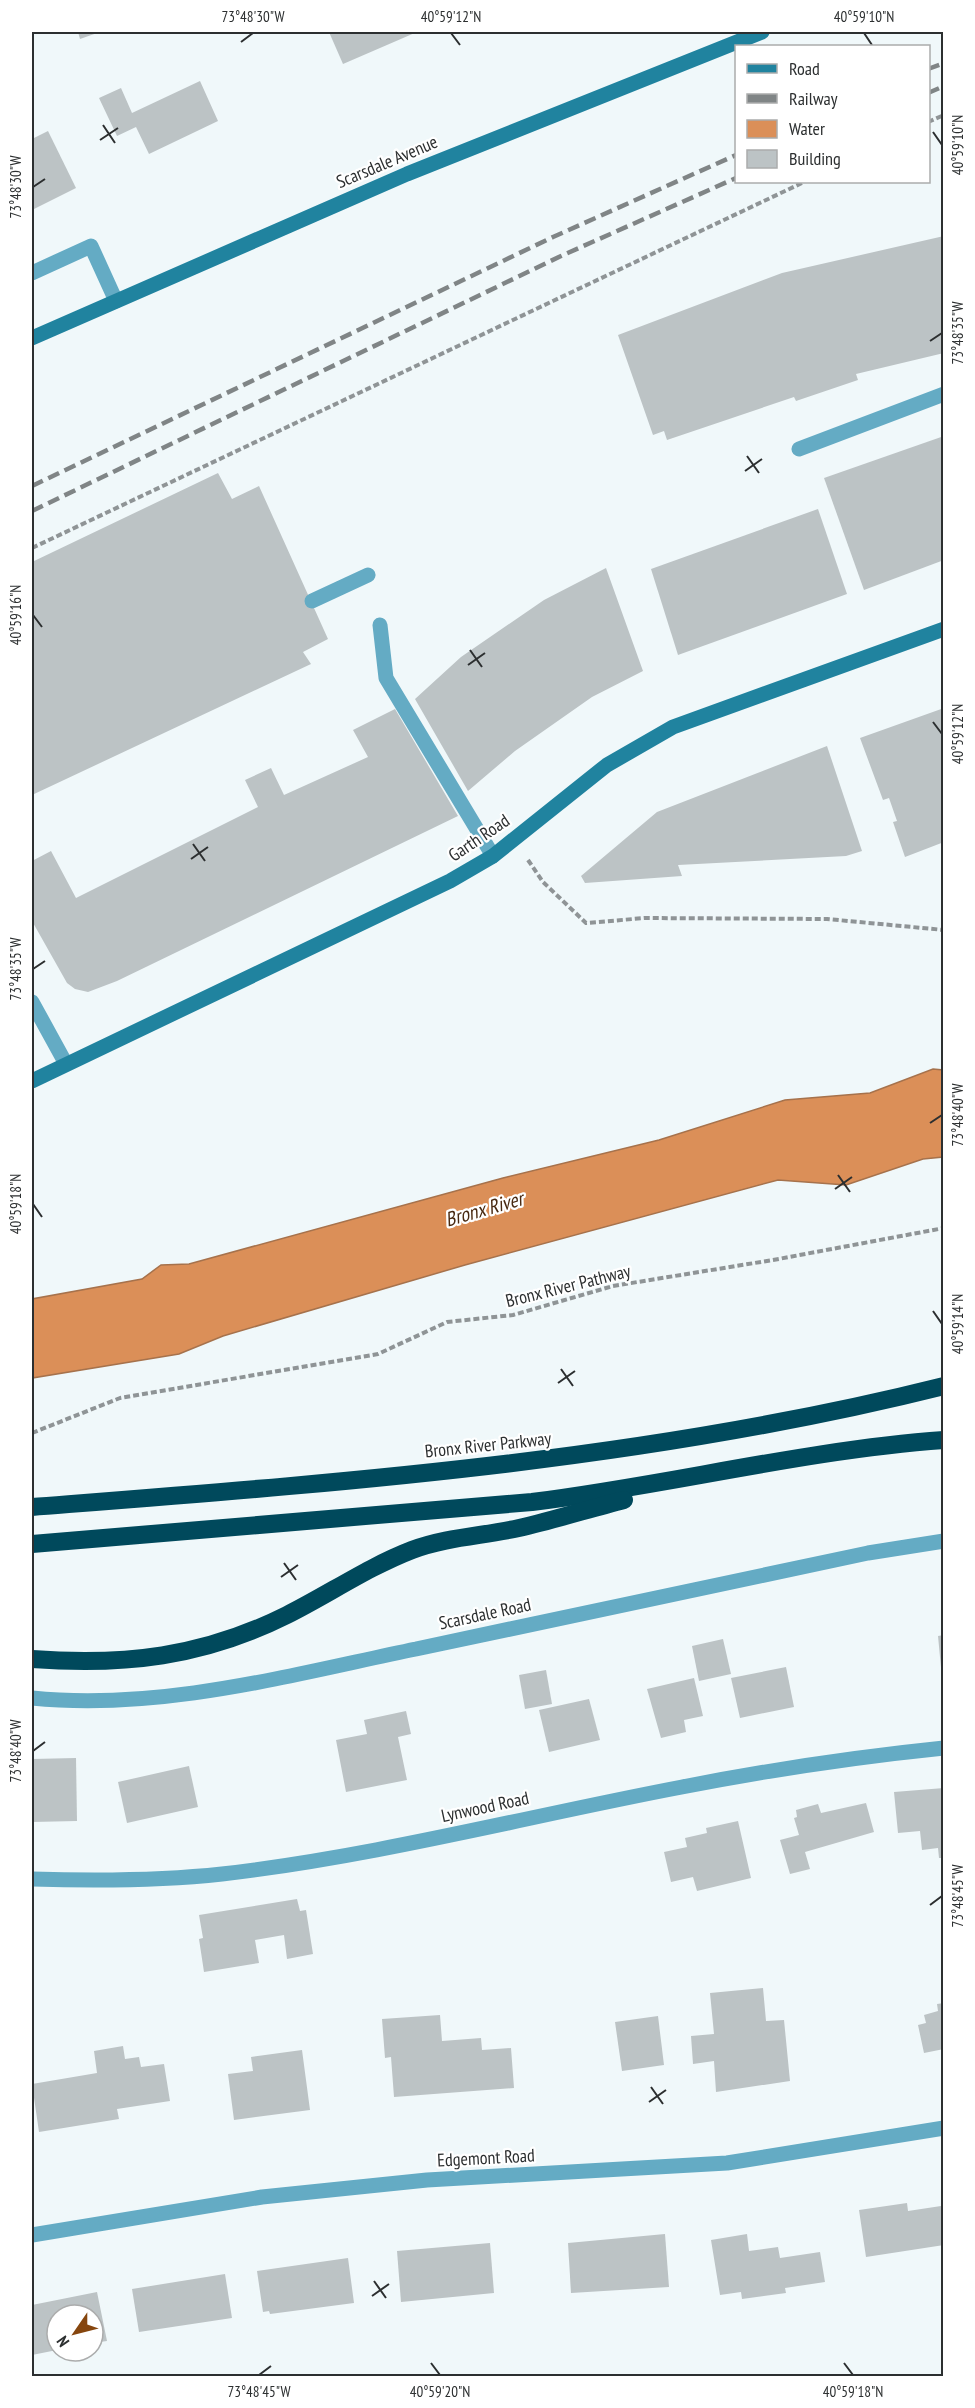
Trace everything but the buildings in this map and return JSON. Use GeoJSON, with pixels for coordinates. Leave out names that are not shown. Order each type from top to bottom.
{"type":"FeatureCollection","features":[{"type":"Feature","properties":{"kind":"highway","name":"Bronx River Parkway"},"geometry":{"type":"LineString","coordinates":[[32,1507],[321,1483],[574,1456],[762,1425],[944,1386]]}},
{"type":"Feature","properties":{"kind":"highway"},"geometry":{"type":"LineString","coordinates":[[32,1544],[465,1509],[599,1494],[862,1450],[944,1440]]}},
{"type":"Feature","properties":{"kind":"highway"},"geometry":{"type":"LineString","coordinates":[[32,1659],[107,1663],[137,1660],[199,1648],[287,1615],[382,1563],[415,1549],[443,1541],[518,1528],[730,1472]]}},
{"type":"Feature","properties":{"kind":"street","name":"Scarsdale Avenue"},"geometry":{"type":"LineString","coordinates":[[32,338],[407,174],[762,32]]}},
{"type":"Feature","properties":{"kind":"street"},"geometry":{"type":"LineString","coordinates":[[32,273],[91,246],[116,301]]}},
{"type":"Feature","properties":{"kind":"street"},"geometry":{"type":"LineString","coordinates":[[799,449],[944,394]]}},
{"type":"Feature","properties":{"kind":"street"},"geometry":{"type":"LineString","coordinates":[[312,601],[368,575]]}},
{"type":"Feature","properties":{"kind":"street"},"geometry":{"type":"LineString","coordinates":[[380,625],[386,678],[493,855]]}},
{"type":"Feature","properties":{"kind":"street","name":"Garth Road"},"geometry":{"type":"LineString","coordinates":[[32,1081],[419,897],[493,855],[607,765],[673,727],[944,629]]}},
{"type":"Feature","properties":{"kind":"street"},"geometry":{"type":"LineString","coordinates":[[32,1002],[66,1064]]}},
{"type":"Feature","properties":{"kind":"street","name":"Scarsdale Road"},"geometry":{"type":"LineString","coordinates":[[32,1698],[111,1702],[165,1697],[332,1666],[868,1553],[944,1541]]}},
{"type":"Feature","properties":{"kind":"street","name":"Lynwood Road"},"geometry":{"type":"LineString","coordinates":[[32,1879],[110,1881],[160,1879],[221,1874],[302,1863],[764,1772],[944,1748]]}},
{"type":"Feature","properties":{"kind":"street","name":"Edgemont Road"},"geometry":{"type":"LineString","coordinates":[[32,2235],[273,2195],[428,2180],[727,2163],[944,2128]]}},
{"type":"Feature","properties":{"kind":"path"},"geometry":{"type":"LineString","coordinates":[[930,121],[944,115]]}},
{"type":"Feature","properties":{"kind":"path"},"geometry":{"type":"LineString","coordinates":[[32,548],[802,183]]}},
{"type":"Feature","properties":{"kind":"path"},"geometry":{"type":"LineString","coordinates":[[514,839],[543,882],[586,923],[645,918],[827,919],[944,930]]}},
{"type":"Feature","properties":{"kind":"path","name":"Bronx River Pathway"},"geometry":{"type":"LineString","coordinates":[[32,1433],[120,1398],[378,1354],[447,1322],[513,1315],[613,1286],[773,1260],[944,1228]]}},
{"type":"Feature","properties":{"kind":"water","name":"Bronx River"},"geometry":{"type":"Polygon","coordinates":[[[933,1069],[943,1070],[943,1157],[923,1159],[846,1185],[778,1180],[465,1265],[223,1336],[179,1354],[32,1378],[32,1299],[142,1279],[161,1265],[189,1264],[503,1178],[659,1140],[785,1100],[870,1093],[933,1069]]]}},
{"type":"Feature","properties":{"kind":"railway"},"geometry":{"type":"LineString","coordinates":[[930,68],[944,63]]}},
{"type":"Feature","properties":{"kind":"railway"},"geometry":{"type":"LineString","coordinates":[[930,92],[944,86]]}},
{"type":"Feature","properties":{"kind":"railway"},"geometry":{"type":"LineString","coordinates":[[32,486],[553,237],[735,155]]}},
{"type":"Feature","properties":{"kind":"railway"},"geometry":{"type":"LineString","coordinates":[[32,511],[561,256],[735,178]]}}]}
